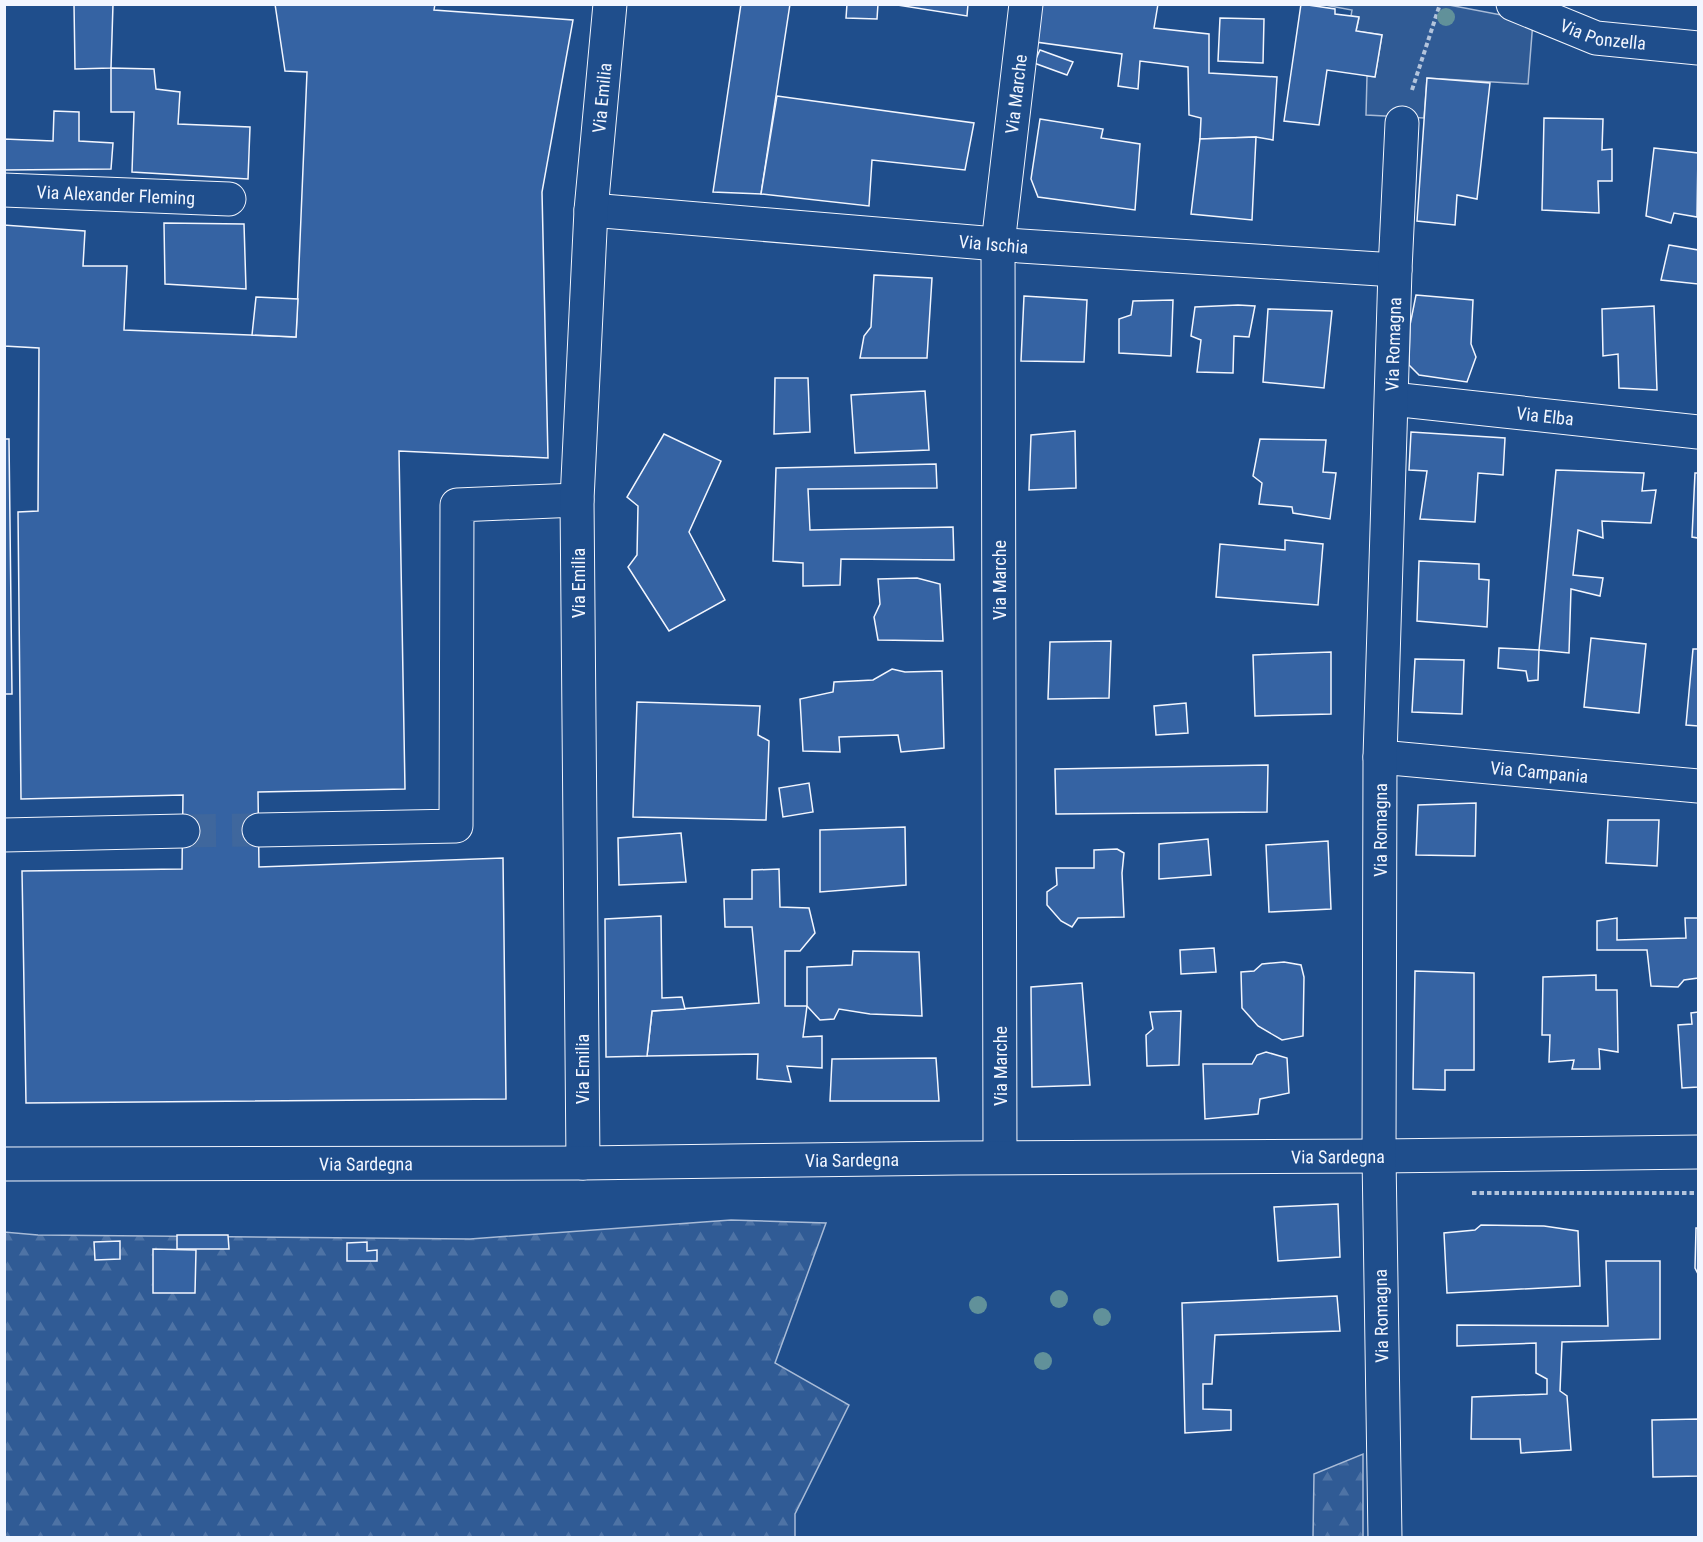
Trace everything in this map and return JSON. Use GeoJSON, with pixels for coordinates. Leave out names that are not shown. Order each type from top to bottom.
{"type":"FeatureCollection","features":[{"type":"Feature","properties":{"kind":"street","name":"Via Emilia"},"geometry":{"type":"LineString","coordinates":[[582,1163],[577,500],[591,210],[610,4]]}},
{"type":"Feature","properties":{"kind":"street","name":"Via Marche"},"geometry":{"type":"LineString","coordinates":[[1000,1157],[998,244],[1026,4]]}},
{"type":"Feature","properties":{"kind":"street","name":"Via Ponzella"},"geometry":{"type":"LineString","coordinates":[[1513,4],[1596,38],[1698,48]]}},
{"type":"Feature","properties":{"kind":"street","name":"Via Romagna"},"geometry":{"type":"LineString","coordinates":[[1386,1538],[1378,1156],[1380,758],[1395,270],[1402,123]]}},
{"type":"Feature","properties":{"kind":"street","name":"Via Alexander Fleming"},"geometry":{"type":"LineString","coordinates":[[4,190],[229,199]]}},
{"type":"Feature","properties":{"kind":"street","name":"Via Ischia"},"geometry":{"type":"LineString","coordinates":[[591,210],[998,244],[1395,270]]}},
{"type":"Feature","properties":{"kind":"street","name":"Via Elba"},"geometry":{"type":"LineString","coordinates":[[1392,399],[1698,432]]}},
{"type":"Feature","properties":{"kind":"street"},"geometry":{"type":"LineString","coordinates":[[259,830],[456,826],[457,505],[577,500]]}},
{"type":"Feature","properties":{"kind":"street","name":"Via Campania"},"geometry":{"type":"LineString","coordinates":[[1380,758],[1698,786]]}},
{"type":"Feature","properties":{"kind":"street"},"geometry":{"type":"LineString","coordinates":[[4,835],[183,831]]}},
{"type":"Feature","properties":{"kind":"street","name":"Via Sardegna"},"geometry":{"type":"LineString","coordinates":[[4,1164],[582,1163],[1000,1157],[1698,1152]]}},
{"type":"Feature","properties":{"kind":"path"},"geometry":{"type":"LineString","coordinates":[[1402,123],[1440,4]]}},
{"type":"Feature","properties":{"kind":"path"},"geometry":{"type":"LineString","coordinates":[[1462,1193],[1698,1193]]}},
{"type":"Feature","properties":{"kind":"green space"},"geometry":{"type":"Polygon","coordinates":[[[731,1220],[826,1223],[775,1363],[849,1405],[795,1514],[795,1537],[5,1537],[4,1232],[38,1235],[470,1239],[731,1220]]]}},
{"type":"Feature","properties":{"kind":"green space"},"geometry":{"type":"Polygon","coordinates":[[[1363,1454],[1363,1537],[1313,1537],[1314,1474],[1363,1454]]]}},
{"type":"Feature","properties":{"kind":"shaded area"},"geometry":{"type":"Polygon","coordinates":[[[1325,5],[1449,5],[1533,21],[1528,84],[1427,78],[1424,118],[1366,115],[1367,76],[1375,77],[1382,35],[1356,31],[1359,18],[1351,16],[1352,10],[1325,5]]]}},
{"type":"Feature","properties":{"kind":"building"},"geometry":{"type":"Polygon","coordinates":[[[74,4],[113,4],[111,68],[75,69],[74,4]]]}},
{"type":"Feature","properties":{"kind":"building"},"geometry":{"type":"Polygon","coordinates":[[[275,4],[435,4],[434,10],[573,20],[542,192],[548,458],[399,451],[405,789],[258,792],[259,867],[503,858],[506,1099],[26,1103],[22,871],[182,869],[183,795],[21,799],[18,512],[38,511],[39,348],[4,346],[4,225],[85,231],[83,266],[127,266],[124,330],[296,337],[307,72],[285,71],[275,4]]]}},
{"type":"Feature","properties":{"kind":"building"},"geometry":{"type":"Polygon","coordinates":[[[741,4],[790,4],[761,194],[713,192],[741,4]]]}},
{"type":"Feature","properties":{"kind":"building"},"geometry":{"type":"Polygon","coordinates":[[[847,4],[878,4],[877,19],[846,18],[847,4]]]}},
{"type":"Feature","properties":{"kind":"building"},"geometry":{"type":"Polygon","coordinates":[[[891,4],[968,4],[967,16],[891,4]]]}},
{"type":"Feature","properties":{"kind":"building"},"geometry":{"type":"Polygon","coordinates":[[[1042,4],[1158,4],[1154,28],[1209,34],[1209,73],[1277,77],[1273,140],[1256,137],[1200,139],[1201,118],[1189,115],[1188,67],[1140,61],[1138,89],[1118,86],[1122,54],[1036,42],[1042,4]]]}},
{"type":"Feature","properties":{"kind":"building"},"geometry":{"type":"Polygon","coordinates":[[[1301,4],[1335,9],[1335,14],[1359,17],[1356,31],[1382,35],[1375,77],[1327,70],[1319,125],[1284,121],[1301,4]]]}},
{"type":"Feature","properties":{"kind":"building"},"geometry":{"type":"Polygon","coordinates":[[[1220,18],[1264,19],[1263,63],[1218,61],[1220,18]]]}},
{"type":"Feature","properties":{"kind":"building"},"geometry":{"type":"Polygon","coordinates":[[[1040,50],[1073,62],[1067,75],[1034,63],[1040,50]]]}},
{"type":"Feature","properties":{"kind":"building"},"geometry":{"type":"Polygon","coordinates":[[[111,68],[154,69],[156,89],[180,92],[178,124],[250,127],[248,179],[132,172],[134,112],[111,112],[111,68]]]}},
{"type":"Feature","properties":{"kind":"building"},"geometry":{"type":"Polygon","coordinates":[[[1427,78],[1490,83],[1477,199],[1457,195],[1455,225],[1417,221],[1427,78]]]}},
{"type":"Feature","properties":{"kind":"building"},"geometry":{"type":"Polygon","coordinates":[[[777,96],[974,123],[965,170],[872,160],[869,206],[761,194],[777,96]]]}},
{"type":"Feature","properties":{"kind":"building"},"geometry":{"type":"Polygon","coordinates":[[[54,111],[79,112],[79,141],[113,143],[111,169],[4,170],[4,139],[53,141],[54,111]]]}},
{"type":"Feature","properties":{"kind":"building"},"geometry":{"type":"Polygon","coordinates":[[[1544,118],[1603,119],[1602,150],[1612,149],[1612,181],[1598,181],[1599,213],[1542,210],[1544,118]]]}},
{"type":"Feature","properties":{"kind":"building"},"geometry":{"type":"Polygon","coordinates":[[[1040,119],[1103,129],[1101,138],[1140,144],[1135,210],[1038,197],[1031,179],[1040,119]]]}},
{"type":"Feature","properties":{"kind":"building"},"geometry":{"type":"Polygon","coordinates":[[[1256,137],[1252,220],[1191,214],[1200,139],[1256,137]]]}},
{"type":"Feature","properties":{"kind":"building"},"geometry":{"type":"Polygon","coordinates":[[[1654,148],[1698,153],[1697,217],[1674,213],[1671,223],[1646,216],[1654,148]]]}},
{"type":"Feature","properties":{"kind":"building"},"geometry":{"type":"Polygon","coordinates":[[[164,223],[244,224],[246,289],[165,284],[164,223]]]}},
{"type":"Feature","properties":{"kind":"building"},"geometry":{"type":"Polygon","coordinates":[[[1669,245],[1698,250],[1698,284],[1661,280],[1669,245]]]}},
{"type":"Feature","properties":{"kind":"building"},"geometry":{"type":"Polygon","coordinates":[[[874,275],[932,278],[927,358],[860,358],[864,336],[871,327],[874,275]]]}},
{"type":"Feature","properties":{"kind":"building"},"geometry":{"type":"Polygon","coordinates":[[[1416,295],[1473,300],[1471,344],[1476,357],[1467,382],[1419,375],[1409,365],[1410,325],[1416,295]]]}},
{"type":"Feature","properties":{"kind":"building"},"geometry":{"type":"Polygon","coordinates":[[[1024,296],[1087,300],[1084,362],[1021,361],[1024,296]]]}},
{"type":"Feature","properties":{"kind":"building"},"geometry":{"type":"Polygon","coordinates":[[[256,297],[298,299],[296,337],[252,335],[256,297]]]}},
{"type":"Feature","properties":{"kind":"building"},"geometry":{"type":"Polygon","coordinates":[[[1173,300],[1171,356],[1119,353],[1119,319],[1131,315],[1133,301],[1173,300]]]}},
{"type":"Feature","properties":{"kind":"building"},"geometry":{"type":"Polygon","coordinates":[[[1255,306],[1249,337],[1234,336],[1233,373],[1197,372],[1201,340],[1191,336],[1195,307],[1255,306]]]}},
{"type":"Feature","properties":{"kind":"building"},"geometry":{"type":"Polygon","coordinates":[[[1654,306],[1657,390],[1619,388],[1618,354],[1603,356],[1602,309],[1654,306]]]}},
{"type":"Feature","properties":{"kind":"building"},"geometry":{"type":"Polygon","coordinates":[[[1268,309],[1332,311],[1324,388],[1263,382],[1268,309]]]}},
{"type":"Feature","properties":{"kind":"building"},"geometry":{"type":"Polygon","coordinates":[[[775,378],[808,378],[810,432],[774,434],[775,378]]]}},
{"type":"Feature","properties":{"kind":"building"},"geometry":{"type":"Polygon","coordinates":[[[925,391],[929,450],[855,453],[851,395],[925,391]]]}},
{"type":"Feature","properties":{"kind":"building"},"geometry":{"type":"Polygon","coordinates":[[[1075,431],[1076,488],[1029,490],[1031,435],[1075,431]]]}},
{"type":"Feature","properties":{"kind":"building"},"geometry":{"type":"Polygon","coordinates":[[[1411,432],[1505,438],[1503,475],[1478,473],[1475,522],[1420,519],[1427,471],[1409,470],[1411,432]]]}},
{"type":"Feature","properties":{"kind":"building"},"geometry":{"type":"Polygon","coordinates":[[[664,434],[721,461],[689,532],[725,600],[669,631],[628,567],[637,555],[638,506],[627,497],[664,434]]]}},
{"type":"Feature","properties":{"kind":"building"},"geometry":{"type":"Polygon","coordinates":[[[4,439],[9,439],[12,694],[4,694],[4,439]]]}},
{"type":"Feature","properties":{"kind":"building"},"geometry":{"type":"Polygon","coordinates":[[[1260,439],[1326,440],[1323,472],[1336,473],[1330,519],[1293,513],[1292,507],[1259,504],[1262,483],[1253,476],[1260,439]]]}},
{"type":"Feature","properties":{"kind":"building"},"geometry":{"type":"Polygon","coordinates":[[[936,464],[937,488],[808,489],[810,530],[953,527],[954,560],[841,559],[840,585],[803,586],[803,563],[773,561],[776,468],[936,464]]]}},
{"type":"Feature","properties":{"kind":"building"},"geometry":{"type":"Polygon","coordinates":[[[1556,470],[1644,473],[1642,491],[1656,490],[1651,523],[1602,521],[1603,538],[1578,530],[1573,575],[1603,578],[1600,596],[1571,589],[1569,653],[1539,650],[1556,470]]]}},
{"type":"Feature","properties":{"kind":"building"},"geometry":{"type":"Polygon","coordinates":[[[1695,473],[1698,473],[1698,538],[1692,537],[1695,473]]]}},
{"type":"Feature","properties":{"kind":"building"},"geometry":{"type":"Polygon","coordinates":[[[1285,540],[1323,544],[1318,605],[1216,597],[1220,544],[1285,550],[1285,540]]]}},
{"type":"Feature","properties":{"kind":"building"},"geometry":{"type":"Polygon","coordinates":[[[1419,561],[1479,564],[1479,579],[1489,580],[1487,627],[1417,621],[1419,561]]]}},
{"type":"Feature","properties":{"kind":"building"},"geometry":{"type":"Polygon","coordinates":[[[917,578],[940,584],[943,641],[878,640],[874,617],[880,604],[878,579],[917,578]]]}},
{"type":"Feature","properties":{"kind":"building"},"geometry":{"type":"Polygon","coordinates":[[[1591,638],[1646,644],[1639,713],[1584,707],[1591,638]]]}},
{"type":"Feature","properties":{"kind":"building"},"geometry":{"type":"Polygon","coordinates":[[[1111,641],[1109,698],[1048,699],[1050,642],[1111,641]]]}},
{"type":"Feature","properties":{"kind":"building"},"geometry":{"type":"Polygon","coordinates":[[[1499,648],[1539,650],[1538,680],[1528,681],[1526,671],[1498,668],[1499,648]]]}},
{"type":"Feature","properties":{"kind":"building"},"geometry":{"type":"Polygon","coordinates":[[[1693,649],[1698,649],[1698,726],[1686,725],[1693,649]]]}},
{"type":"Feature","properties":{"kind":"building"},"geometry":{"type":"Polygon","coordinates":[[[1331,652],[1331,714],[1255,716],[1253,655],[1331,652]]]}},
{"type":"Feature","properties":{"kind":"building"},"geometry":{"type":"Polygon","coordinates":[[[1415,659],[1464,660],[1462,714],[1412,712],[1415,659]]]}},
{"type":"Feature","properties":{"kind":"building"},"geometry":{"type":"Polygon","coordinates":[[[892,669],[905,672],[942,671],[944,748],[901,752],[898,735],[839,737],[840,752],[803,751],[800,699],[833,692],[834,682],[873,680],[892,669]]]}},
{"type":"Feature","properties":{"kind":"building"},"geometry":{"type":"Polygon","coordinates":[[[637,702],[760,706],[758,735],[769,741],[766,820],[633,817],[637,702]]]}},
{"type":"Feature","properties":{"kind":"building"},"geometry":{"type":"Polygon","coordinates":[[[1186,703],[1188,733],[1156,735],[1154,706],[1186,703]]]}},
{"type":"Feature","properties":{"kind":"building"},"geometry":{"type":"Polygon","coordinates":[[[1268,765],[1267,812],[1056,814],[1055,769],[1268,765]]]}},
{"type":"Feature","properties":{"kind":"building"},"geometry":{"type":"Polygon","coordinates":[[[809,783],[813,812],[783,817],[779,788],[809,783]]]}},
{"type":"Feature","properties":{"kind":"building"},"geometry":{"type":"Polygon","coordinates":[[[1476,803],[1475,856],[1416,855],[1418,805],[1476,803]]]}},
{"type":"Feature","properties":{"kind":"building"},"geometry":{"type":"Polygon","coordinates":[[[1608,820],[1659,820],[1657,866],[1606,863],[1608,820]]]}},
{"type":"Feature","properties":{"kind":"building"},"geometry":{"type":"Polygon","coordinates":[[[905,827],[906,885],[820,892],[820,830],[905,827]]]}},
{"type":"Feature","properties":{"kind":"building"},"geometry":{"type":"Polygon","coordinates":[[[681,833],[686,882],[619,885],[618,838],[681,833]]]}},
{"type":"Feature","properties":{"kind":"building"},"geometry":{"type":"Polygon","coordinates":[[[1208,839],[1211,875],[1159,879],[1159,844],[1208,839]]]}},
{"type":"Feature","properties":{"kind":"building"},"geometry":{"type":"Polygon","coordinates":[[[1328,841],[1331,909],[1269,912],[1266,845],[1328,841]]]}},
{"type":"Feature","properties":{"kind":"building"},"geometry":{"type":"Polygon","coordinates":[[[1117,849],[1124,853],[1122,873],[1124,917],[1078,918],[1072,927],[1061,921],[1047,905],[1047,892],[1057,885],[1056,868],[1094,868],[1094,850],[1117,849]]]}},
{"type":"Feature","properties":{"kind":"building"},"geometry":{"type":"Polygon","coordinates":[[[779,869],[780,907],[809,908],[815,933],[800,951],[785,951],[785,1006],[807,1006],[803,1037],[822,1036],[822,1068],[787,1066],[791,1082],[757,1079],[758,1054],[647,1056],[652,1011],[759,1003],[752,927],[725,927],[724,899],[752,899],[752,870],[779,869]]]}},
{"type":"Feature","properties":{"kind":"building"},"geometry":{"type":"Polygon","coordinates":[[[661,916],[662,998],[682,997],[685,1009],[652,1011],[647,1056],[606,1057],[605,919],[661,916]]]}},
{"type":"Feature","properties":{"kind":"building"},"geometry":{"type":"Polygon","coordinates":[[[1617,918],[1617,940],[1686,938],[1685,918],[1698,918],[1698,978],[1684,980],[1678,987],[1651,986],[1647,950],[1597,950],[1597,921],[1617,918]]]}},
{"type":"Feature","properties":{"kind":"building"},"geometry":{"type":"Polygon","coordinates":[[[1214,948],[1216,972],[1181,974],[1180,950],[1214,948]]]}},
{"type":"Feature","properties":{"kind":"building"},"geometry":{"type":"Polygon","coordinates":[[[853,951],[919,952],[922,1016],[870,1014],[839,1009],[834,1019],[820,1020],[807,1006],[807,967],[852,965],[853,951]]]}},
{"type":"Feature","properties":{"kind":"building"},"geometry":{"type":"Polygon","coordinates":[[[1284,962],[1301,965],[1304,977],[1303,1036],[1282,1040],[1258,1026],[1242,1008],[1241,972],[1254,971],[1262,964],[1284,962]]]}},
{"type":"Feature","properties":{"kind":"building"},"geometry":{"type":"Polygon","coordinates":[[[1415,971],[1474,973],[1474,1070],[1445,1070],[1445,1090],[1413,1089],[1415,971]]]}},
{"type":"Feature","properties":{"kind":"building"},"geometry":{"type":"Polygon","coordinates":[[[1596,975],[1596,990],[1617,990],[1618,1052],[1599,1049],[1600,1069],[1572,1069],[1574,1060],[1549,1062],[1550,1035],[1542,1035],[1543,977],[1596,975]]]}},
{"type":"Feature","properties":{"kind":"building"},"geometry":{"type":"Polygon","coordinates":[[[1082,983],[1090,1085],[1032,1087],[1031,987],[1082,983]]]}},
{"type":"Feature","properties":{"kind":"building"},"geometry":{"type":"Polygon","coordinates":[[[1181,1011],[1179,1065],[1147,1066],[1146,1035],[1153,1029],[1150,1012],[1181,1011]]]}},
{"type":"Feature","properties":{"kind":"building"},"geometry":{"type":"Polygon","coordinates":[[[1698,1012],[1698,1087],[1682,1088],[1678,1025],[1692,1024],[1691,1013],[1698,1012]]]}},
{"type":"Feature","properties":{"kind":"building"},"geometry":{"type":"Polygon","coordinates":[[[1266,1052],[1287,1058],[1289,1093],[1260,1099],[1258,1114],[1205,1119],[1203,1064],[1252,1064],[1257,1055],[1266,1052]]]}},
{"type":"Feature","properties":{"kind":"building"},"geometry":{"type":"Polygon","coordinates":[[[936,1058],[939,1101],[830,1101],[832,1059],[936,1058]]]}},
{"type":"Feature","properties":{"kind":"building"},"geometry":{"type":"Polygon","coordinates":[[[1338,1204],[1340,1257],[1278,1261],[1274,1207],[1338,1204]]]}},
{"type":"Feature","properties":{"kind":"building"},"geometry":{"type":"Polygon","coordinates":[[[1481,1225],[1544,1226],[1578,1231],[1580,1286],[1447,1293],[1444,1233],[1475,1230],[1481,1225]]]}},
{"type":"Feature","properties":{"kind":"building"},"geometry":{"type":"Polygon","coordinates":[[[1696,1228],[1698,1228],[1698,1274],[1695,1268],[1696,1228]]]}},
{"type":"Feature","properties":{"kind":"building"},"geometry":{"type":"Polygon","coordinates":[[[177,1235],[228,1235],[229,1249],[177,1249],[177,1235]]]}},
{"type":"Feature","properties":{"kind":"building"},"geometry":{"type":"Polygon","coordinates":[[[120,1241],[120,1259],[95,1260],[94,1242],[120,1241]]]}},
{"type":"Feature","properties":{"kind":"building"},"geometry":{"type":"Polygon","coordinates":[[[367,1242],[367,1251],[377,1250],[377,1261],[347,1261],[347,1243],[367,1242]]]}},
{"type":"Feature","properties":{"kind":"building"},"geometry":{"type":"Polygon","coordinates":[[[153,1249],[196,1250],[195,1293],[153,1293],[153,1249]]]}},
{"type":"Feature","properties":{"kind":"building"},"geometry":{"type":"Polygon","coordinates":[[[1606,1261],[1660,1261],[1660,1339],[1562,1342],[1560,1391],[1567,1396],[1571,1450],[1521,1453],[1520,1439],[1471,1439],[1472,1397],[1547,1394],[1547,1379],[1536,1373],[1536,1343],[1457,1346],[1457,1325],[1608,1326],[1606,1261]]]}},
{"type":"Feature","properties":{"kind":"building"},"geometry":{"type":"Polygon","coordinates":[[[1337,1296],[1340,1331],[1215,1335],[1212,1384],[1203,1384],[1203,1409],[1231,1410],[1231,1430],[1185,1433],[1182,1303],[1337,1296]]]}},
{"type":"Feature","properties":{"kind":"building"},"geometry":{"type":"Polygon","coordinates":[[[1698,1419],[1698,1476],[1653,1477],[1652,1420],[1698,1419]]]}},
{"type":"Feature","properties":{"kind":"tunnel"},"geometry":{"type":"LineString","coordinates":[[183,831],[259,830]]}}]}
